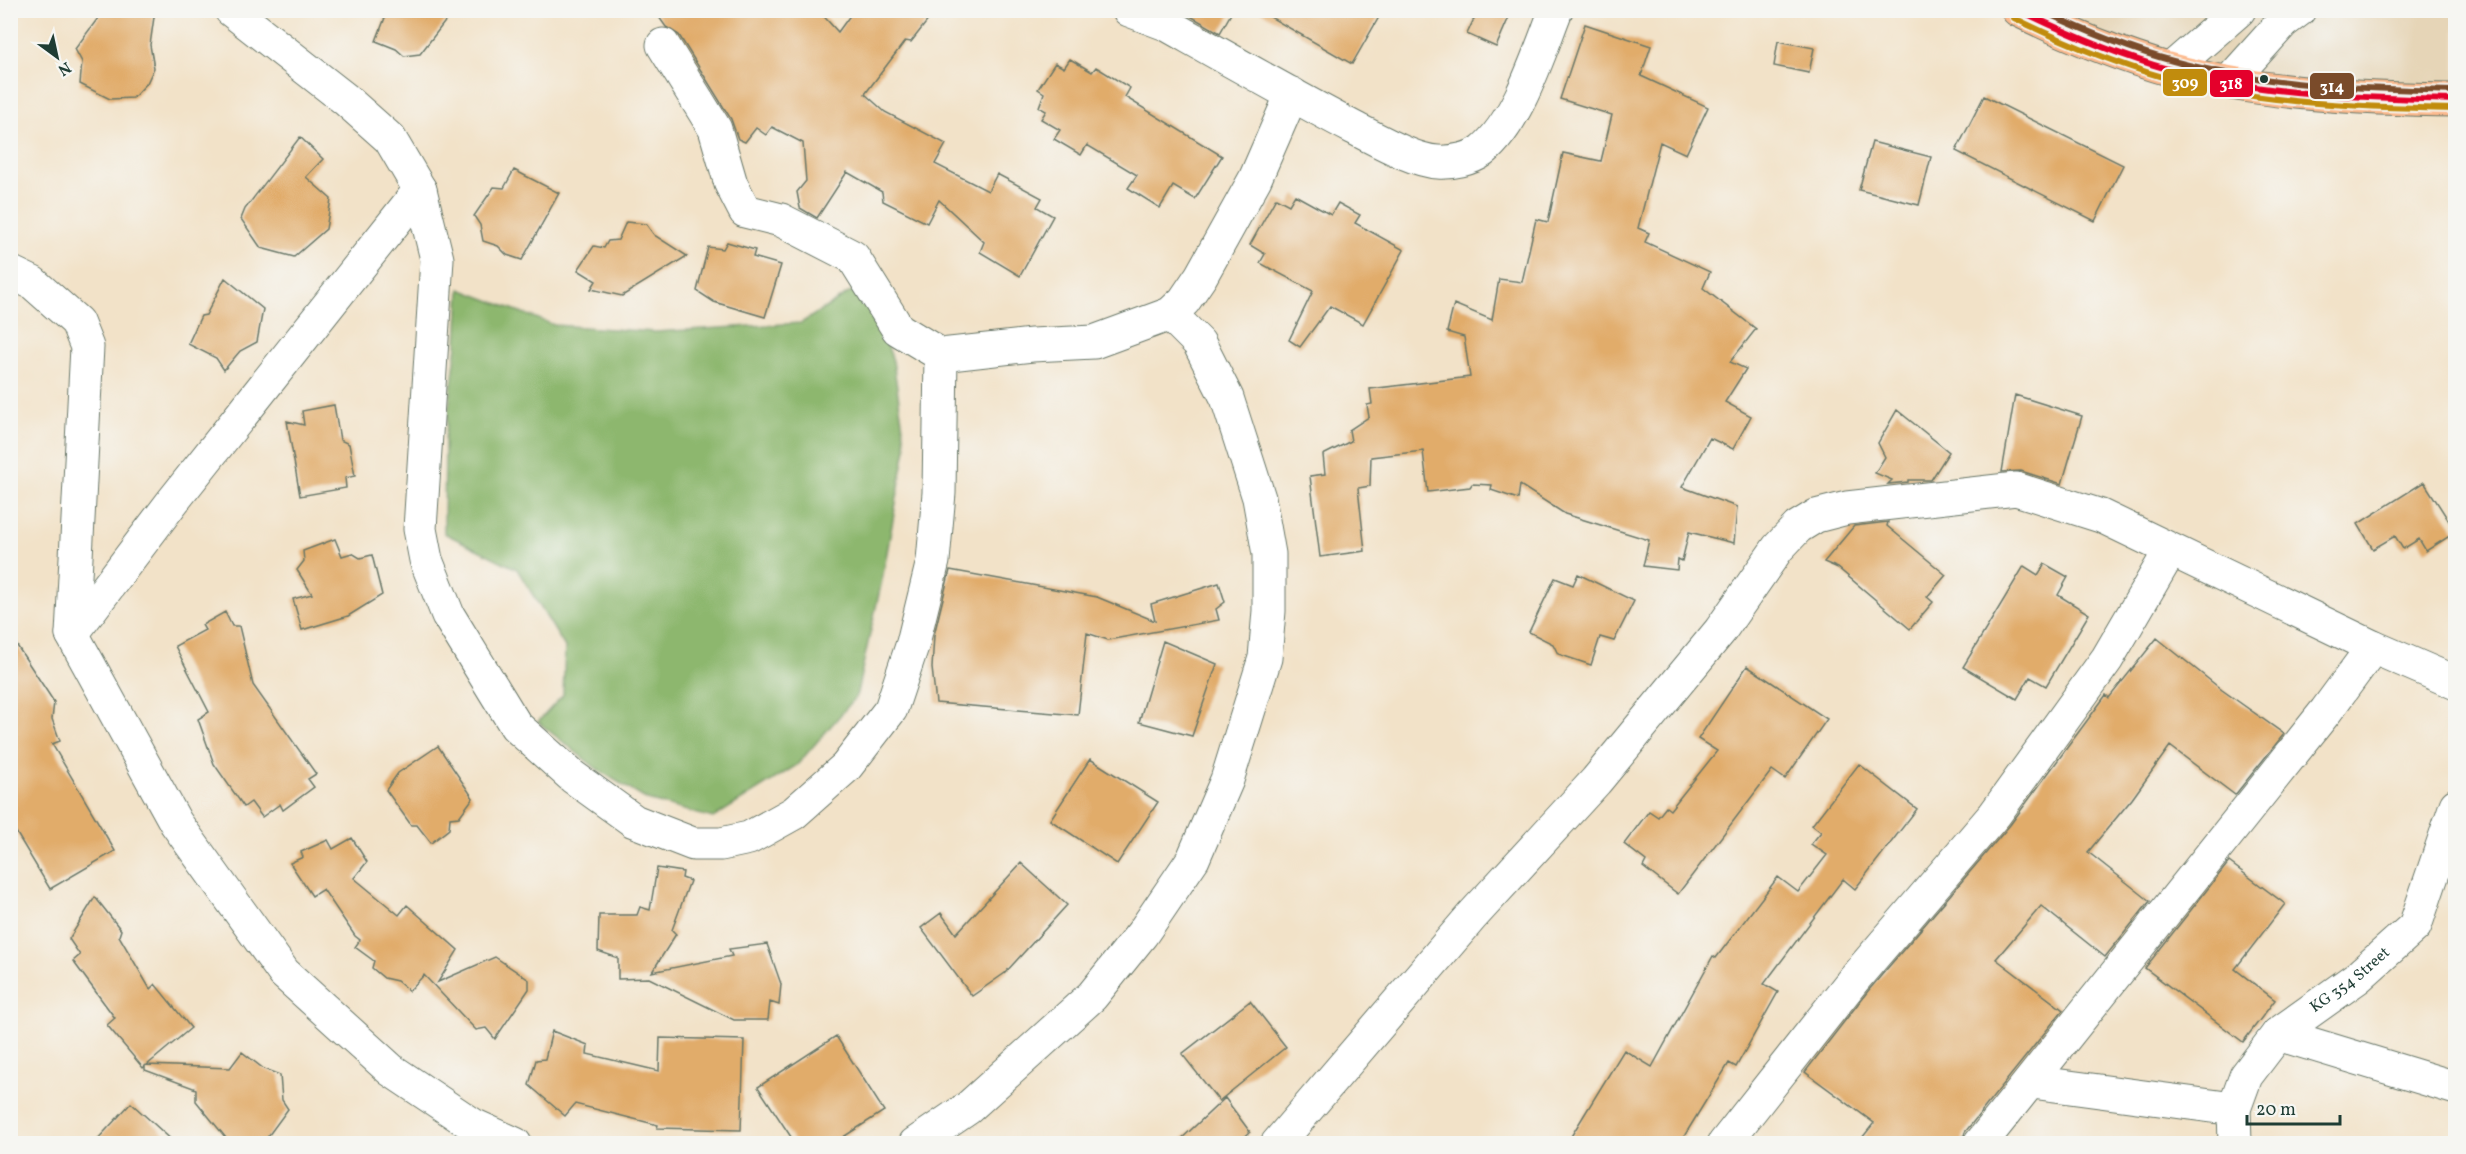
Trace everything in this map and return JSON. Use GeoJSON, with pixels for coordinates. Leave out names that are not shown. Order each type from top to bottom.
{"type":"FeatureCollection","features":[{"type":"Feature","properties":{"kind":"main road"},"geometry":{"type":"LineString","coordinates":[[2018,10],[2069,35],[2170,70],[2229,82],[2315,93],[2395,99],[2456,100]]}},
{"type":"Feature","properties":{"kind":"street"},"geometry":{"type":"LineString","coordinates":[[231,10],[345,99],[390,138],[420,190],[437,259],[420,530],[426,560],[448,615],[516,726],[573,777],[634,821],[693,844],[721,844],[749,838],[795,813],[846,767],[891,709],[913,643],[933,561],[939,494],[941,355]]}},
{"type":"Feature","properties":{"kind":"street"},"geometry":{"type":"LineString","coordinates":[[1129,10],[1166,24],[1393,148],[1437,163],[1466,159],[1482,150],[1516,107],[1556,10]]}},
{"type":"Feature","properties":{"kind":"street"},"geometry":{"type":"LineString","coordinates":[[2170,70],[2239,10]]}},
{"type":"Feature","properties":{"kind":"street"},"geometry":{"type":"LineString","coordinates":[[2229,82],[2283,22],[2299,10]]}},
{"type":"Feature","properties":{"kind":"street"},"geometry":{"type":"LineString","coordinates":[[663,45],[715,129],[731,184],[745,211],[781,219],[853,257],[898,329],[941,355],[1032,345],[1094,342],[1170,314],[1184,301],[1201,276],[1255,179],[1292,94]]}},
{"type":"Feature","properties":{"kind":"street"},"geometry":{"type":"LineString","coordinates":[[72,634],[187,483],[420,190]]}},
{"type":"Feature","properties":{"kind":"street"},"geometry":{"type":"LineString","coordinates":[[10,272],[33,283],[77,322],[87,347],[72,634],[176,823],[284,973],[391,1070],[473,1125],[515,1143]]}},
{"type":"Feature","properties":{"kind":"street"},"geometry":{"type":"LineString","coordinates":[[915,1143],[968,1108],[1092,996],[1142,934],[1193,859],[1231,769],[1265,658],[1269,554],[1259,498],[1227,398],[1199,344],[1170,314]]}},
{"type":"Feature","properties":{"kind":"street"},"geometry":{"type":"LineString","coordinates":[[1277,1143],[1472,916],[1596,781],[1720,631],[1778,548],[1798,527],[1816,516],[1847,508],[2016,489],[2101,516],[2373,647],[2456,683]]}},
{"type":"Feature","properties":{"kind":"street"},"geometry":{"type":"LineString","coordinates":[[1724,1143],[1854,979],[1995,814],[2107,659],[2170,551]]}},
{"type":"Feature","properties":{"kind":"street"},"geometry":{"type":"LineString","coordinates":[[1980,1143],[2032,1082],[2326,711],[2373,647]]}},
{"type":"Feature","properties":{"kind":"street","name":"KG 354 Street"},"geometry":{"type":"LineString","coordinates":[[2235,1143],[2234,1109],[2246,1076],[2278,1034],[2358,977],[2415,926],[2456,805]]}},
{"type":"Feature","properties":{"kind":"street"},"geometry":{"type":"LineString","coordinates":[[2278,1034],[2456,1088]]}},
{"type":"Feature","properties":{"kind":"street"},"geometry":{"type":"LineString","coordinates":[[2032,1082],[2234,1109]]}},
{"type":"Feature","properties":{"kind":"shaded area"},"geometry":{"type":"Polygon","coordinates":[[[2027,11],[2455,11],[2455,98],[2229,82],[2027,11]]]}},
{"type":"Feature","properties":{"kind":"green space"},"geometry":{"type":"Polygon","coordinates":[[[865,283],[893,361],[906,448],[882,580],[856,697],[797,765],[713,818],[647,800],[597,769],[538,722],[563,695],[565,647],[517,569],[444,533],[445,438],[457,345],[460,289],[554,325],[655,332],[801,323],[865,283]]]}},
{"type":"Feature","properties":{"kind":"building"},"geometry":{"type":"Polygon","coordinates":[[[104,10],[155,10],[150,45],[154,68],[147,83],[133,98],[110,99],[80,84],[82,62],[75,49],[104,10]]]}},
{"type":"Feature","properties":{"kind":"building"},"geometry":{"type":"Polygon","coordinates":[[[388,10],[454,10],[420,54],[404,56],[396,49],[376,41],[388,10]]]}},
{"type":"Feature","properties":{"kind":"building"},"geometry":{"type":"Polygon","coordinates":[[[654,10],[818,10],[838,32],[854,10],[936,10],[911,42],[905,41],[865,94],[885,112],[946,144],[935,164],[988,191],[997,174],[1042,198],[1037,207],[1053,216],[1020,276],[980,252],[984,242],[939,200],[927,223],[883,201],[882,192],[847,172],[817,218],[800,208],[797,192],[806,181],[803,143],[772,127],[766,135],[756,128],[745,142],[738,139],[731,119],[679,35],[666,27],[654,10]]]}},
{"type":"Feature","properties":{"kind":"building"},"geometry":{"type":"Polygon","coordinates":[[[1180,10],[1233,10],[1220,33],[1180,10]]]}},
{"type":"Feature","properties":{"kind":"building"},"geometry":{"type":"Polygon","coordinates":[[[1258,10],[1383,10],[1352,64],[1258,10]]]}},
{"type":"Feature","properties":{"kind":"building"},"geometry":{"type":"Polygon","coordinates":[[[1478,10],[1496,10],[1509,17],[1496,47],[1467,34],[1478,10]]]}},
{"type":"Feature","properties":{"kind":"building"},"geometry":{"type":"Polygon","coordinates":[[[1585,24],[1651,46],[1641,76],[1708,107],[1686,154],[1660,142],[1638,228],[1649,233],[1645,242],[1710,272],[1703,288],[1756,329],[1730,362],[1746,369],[1725,402],[1751,416],[1733,449],[1710,438],[1682,487],[1737,507],[1734,543],[1689,532],[1682,561],[1678,559],[1677,570],[1643,566],[1649,540],[1565,514],[1520,485],[1518,499],[1491,490],[1492,485],[1472,484],[1470,487],[1428,492],[1423,451],[1371,457],[1370,486],[1358,488],[1365,551],[1320,557],[1310,476],[1325,474],[1323,455],[1351,441],[1349,430],[1369,417],[1367,405],[1372,404],[1370,389],[1470,377],[1464,337],[1447,332],[1454,304],[1492,320],[1499,279],[1522,282],[1536,219],[1548,222],[1563,153],[1601,161],[1612,115],[1560,99],[1585,24]]]}},
{"type":"Feature","properties":{"kind":"building"},"geometry":{"type":"Polygon","coordinates":[[[1778,41],[1814,48],[1809,73],[1774,66],[1778,41]]]}},
{"type":"Feature","properties":{"kind":"building"},"geometry":{"type":"Polygon","coordinates":[[[1070,59],[1092,72],[1096,67],[1130,88],[1125,97],[1222,156],[1195,199],[1173,186],[1160,208],[1128,188],[1137,175],[1087,145],[1081,155],[1054,139],[1060,130],[1041,119],[1046,111],[1039,107],[1044,93],[1038,89],[1055,63],[1064,68],[1070,59]]]}},
{"type":"Feature","properties":{"kind":"building"},"geometry":{"type":"Polygon","coordinates":[[[1984,96],[2123,165],[2095,221],[1956,151],[1984,96]]]}},
{"type":"Feature","properties":{"kind":"building"},"geometry":{"type":"Polygon","coordinates":[[[300,137],[323,159],[306,177],[331,199],[326,229],[294,257],[261,248],[241,219],[245,209],[300,137]]]}},
{"type":"Feature","properties":{"kind":"building"},"geometry":{"type":"Polygon","coordinates":[[[1872,142],[1931,157],[1919,205],[1859,190],[1872,142]]]}},
{"type":"Feature","properties":{"kind":"building"},"geometry":{"type":"Polygon","coordinates":[[[514,170],[559,193],[522,260],[507,255],[498,246],[483,241],[480,225],[474,216],[494,187],[504,188],[514,170]]]}},
{"type":"Feature","properties":{"kind":"building"},"geometry":{"type":"Polygon","coordinates":[[[1295,195],[1331,215],[1338,203],[1360,215],[1355,223],[1404,250],[1363,324],[1330,306],[1300,347],[1289,340],[1313,291],[1260,263],[1265,254],[1250,245],[1276,198],[1289,205],[1295,195]]]}},
{"type":"Feature","properties":{"kind":"building"},"geometry":{"type":"Polygon","coordinates":[[[626,222],[646,224],[654,235],[687,256],[622,296],[591,289],[596,281],[578,270],[594,246],[604,248],[608,241],[618,240],[626,222]]]}},
{"type":"Feature","properties":{"kind":"building"},"geometry":{"type":"Polygon","coordinates":[[[727,242],[755,250],[753,257],[781,265],[765,317],[714,302],[697,291],[708,247],[723,249],[727,242]]]}},
{"type":"Feature","properties":{"kind":"building"},"geometry":{"type":"Polygon","coordinates":[[[225,278],[263,309],[257,342],[240,351],[224,370],[216,358],[188,344],[201,316],[206,315],[225,278]]]}},
{"type":"Feature","properties":{"kind":"building"},"geometry":{"type":"Polygon","coordinates":[[[2015,395],[2082,416],[2062,484],[2021,471],[2002,472],[2015,395]]]}},
{"type":"Feature","properties":{"kind":"building"},"geometry":{"type":"Polygon","coordinates":[[[334,405],[340,440],[349,444],[355,476],[345,478],[346,488],[300,496],[287,421],[304,425],[302,411],[334,405]]]}},
{"type":"Feature","properties":{"kind":"building"},"geometry":{"type":"Polygon","coordinates":[[[1897,410],[1949,452],[1931,480],[1908,480],[1908,482],[1888,484],[1892,480],[1875,473],[1885,457],[1878,443],[1897,410]]]}},
{"type":"Feature","properties":{"kind":"building"},"geometry":{"type":"Polygon","coordinates":[[[2424,482],[2456,532],[2426,551],[2419,539],[2403,549],[2395,536],[2373,549],[2358,524],[2424,482]]]}},
{"type":"Feature","properties":{"kind":"building"},"geometry":{"type":"Polygon","coordinates":[[[1888,522],[1887,526],[1946,575],[1927,597],[1933,602],[1910,629],[1838,568],[1824,562],[1854,526],[1888,522]]]}},
{"type":"Feature","properties":{"kind":"building"},"geometry":{"type":"Polygon","coordinates":[[[335,539],[342,556],[352,553],[360,558],[372,555],[382,595],[348,616],[302,630],[293,599],[312,594],[297,570],[304,561],[303,551],[335,539]]]}},
{"type":"Feature","properties":{"kind":"building"},"geometry":{"type":"Polygon","coordinates":[[[2045,564],[2068,577],[2058,595],[2089,614],[2046,686],[2030,677],[2017,699],[1963,667],[2024,566],[2038,575],[2045,564]]]}},
{"type":"Feature","properties":{"kind":"building"},"geometry":{"type":"Polygon","coordinates":[[[950,570],[1097,597],[1155,621],[1151,604],[1219,583],[1225,602],[1216,609],[1219,620],[1108,640],[1087,633],[1078,715],[936,703],[932,668],[934,635],[950,570]]]}},
{"type":"Feature","properties":{"kind":"building"},"geometry":{"type":"Polygon","coordinates":[[[1578,574],[1634,601],[1614,641],[1600,637],[1591,665],[1558,654],[1553,644],[1529,632],[1555,578],[1573,585],[1578,574]]]}},
{"type":"Feature","properties":{"kind":"building"},"geometry":{"type":"Polygon","coordinates":[[[225,612],[232,626],[239,626],[253,685],[316,774],[308,779],[314,787],[283,810],[280,804],[262,817],[251,802],[244,807],[214,764],[198,719],[209,712],[175,646],[205,630],[202,625],[225,612]]]}},
{"type":"Feature","properties":{"kind":"building"},"geometry":{"type":"Polygon","coordinates":[[[10,635],[54,702],[52,719],[60,741],[52,744],[115,851],[50,889],[10,822],[10,635]]]}},
{"type":"Feature","properties":{"kind":"building"},"geometry":{"type":"Polygon","coordinates":[[[2157,638],[2222,690],[2284,734],[2235,795],[2170,746],[2132,799],[2088,852],[2150,901],[2105,957],[2041,906],[1996,959],[2063,1010],[1965,1132],[1962,1143],[1858,1143],[1874,1123],[1805,1072],[1868,991],[2010,825],[2106,695],[2109,698],[2157,638]]]}},
{"type":"Feature","properties":{"kind":"building"},"geometry":{"type":"Polygon","coordinates":[[[1163,641],[1217,664],[1192,736],[1139,722],[1163,641]]]}},
{"type":"Feature","properties":{"kind":"building"},"geometry":{"type":"Polygon","coordinates":[[[1747,666],[1827,719],[1785,779],[1772,770],[1678,894],[1643,867],[1646,861],[1624,844],[1649,811],[1658,817],[1666,807],[1670,810],[1717,751],[1698,739],[1747,666]]]}},
{"type":"Feature","properties":{"kind":"building"},"geometry":{"type":"Polygon","coordinates":[[[438,746],[473,798],[459,817],[450,818],[449,829],[431,843],[417,825],[411,825],[386,790],[398,773],[438,746]]]}},
{"type":"Feature","properties":{"kind":"building"},"geometry":{"type":"Polygon","coordinates":[[[1090,759],[1158,802],[1117,864],[1050,820],[1090,759]]]}},
{"type":"Feature","properties":{"kind":"building"},"geometry":{"type":"Polygon","coordinates":[[[1859,764],[1917,809],[1855,889],[1843,879],[1764,984],[1778,992],[1736,1067],[1729,1063],[1680,1143],[1567,1143],[1624,1050],[1652,1067],[1713,956],[1716,958],[1778,877],[1798,892],[1827,855],[1811,844],[1821,832],[1812,825],[1859,764]]]}},
{"type":"Feature","properties":{"kind":"building"},"geometry":{"type":"Polygon","coordinates":[[[352,838],[367,862],[354,878],[399,915],[407,905],[458,950],[438,982],[495,957],[529,980],[529,989],[495,1039],[486,1028],[476,1030],[424,975],[409,991],[397,981],[384,978],[372,968],[374,961],[355,947],[360,940],[323,889],[312,896],[290,863],[303,857],[301,852],[328,840],[333,849],[352,838]]]}},
{"type":"Feature","properties":{"kind":"building"},"geometry":{"type":"Polygon","coordinates":[[[2229,862],[2285,904],[2235,969],[2275,1000],[2243,1042],[2145,968],[2229,862]]]}},
{"type":"Feature","properties":{"kind":"building"},"geometry":{"type":"Polygon","coordinates":[[[1021,863],[1067,905],[1005,973],[972,996],[921,928],[941,913],[956,934],[1021,863]]]}},
{"type":"Feature","properties":{"kind":"building"},"geometry":{"type":"Polygon","coordinates":[[[657,868],[683,872],[682,878],[690,881],[672,930],[676,934],[652,972],[732,956],[729,949],[767,944],[781,984],[779,1005],[770,1002],[768,1020],[734,1020],[649,978],[618,979],[618,958],[598,951],[599,915],[637,915],[640,907],[650,910],[657,868]]]}},
{"type":"Feature","properties":{"kind":"building"},"geometry":{"type":"Polygon","coordinates":[[[95,897],[121,930],[119,936],[150,989],[155,984],[191,1028],[147,1065],[230,1068],[242,1052],[264,1069],[280,1075],[282,1100],[288,1109],[263,1143],[230,1143],[196,1101],[196,1089],[145,1070],[145,1066],[143,1068],[107,1025],[115,1018],[73,961],[80,955],[69,939],[95,897]]]}},
{"type":"Feature","properties":{"kind":"building"},"geometry":{"type":"Polygon","coordinates":[[[1250,1001],[1286,1047],[1219,1101],[1182,1054],[1250,1001]]]}},
{"type":"Feature","properties":{"kind":"building"},"geometry":{"type":"Polygon","coordinates":[[[552,1031],[588,1045],[587,1054],[659,1071],[660,1038],[744,1040],[741,1130],[657,1128],[658,1125],[575,1104],[565,1116],[529,1085],[536,1060],[545,1059],[552,1031]]]}},
{"type":"Feature","properties":{"kind":"building"},"geometry":{"type":"Polygon","coordinates":[[[836,1036],[884,1111],[834,1143],[795,1143],[758,1087],[836,1036]]]}},
{"type":"Feature","properties":{"kind":"building"},"geometry":{"type":"Polygon","coordinates":[[[1225,1098],[1250,1132],[1238,1143],[1177,1143],[1225,1098]]]}},
{"type":"Feature","properties":{"kind":"building"},"geometry":{"type":"Polygon","coordinates":[[[131,1103],[175,1143],[94,1143],[131,1103]]]}},
{"type":"Feature","properties":{"kind":"transit line","name":"318"},"geometry":{"type":"LineString","coordinates":[[2019,10],[2113,51],[2171,70],[2206,78],[2312,94],[2456,100]]}},
{"type":"Feature","properties":{"kind":"transit line","name":"314"},"geometry":{"type":"LineString","coordinates":[[2040,10],[2122,45],[2156,56],[2243,76],[2313,85],[2456,91]]}},
{"type":"Feature","properties":{"kind":"transit line","name":"309"},"geometry":{"type":"LineString","coordinates":[[2014,18],[2108,59],[2201,87],[2273,99],[2383,107],[2456,109]]}}]}
